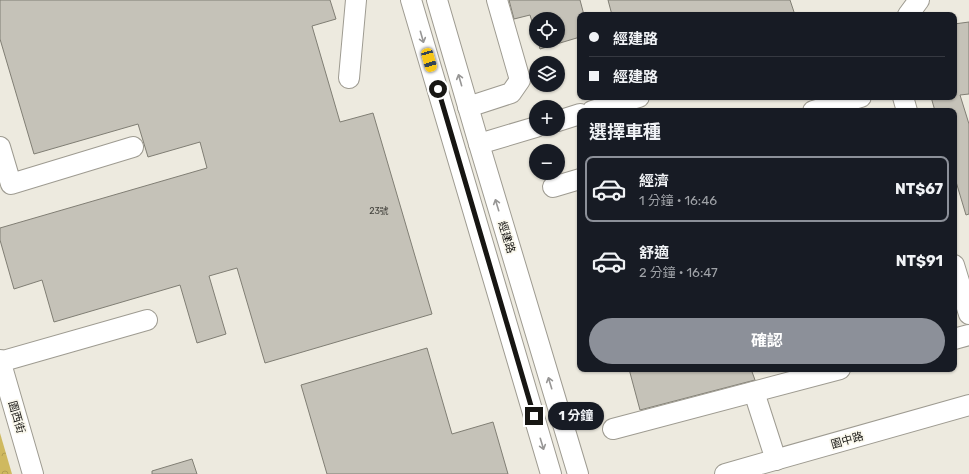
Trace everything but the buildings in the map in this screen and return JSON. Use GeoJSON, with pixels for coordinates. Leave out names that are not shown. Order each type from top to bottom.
{"type":"FeatureCollection","features":[{"type":"Feature","properties":{"kind":"street"},"geometry":{"type":"LineString","coordinates":[[349,78],[356,0]]}},
{"type":"Feature","properties":{"kind":"street"},"geometry":{"type":"LineString","coordinates":[[411,0],[551,474]]}},
{"type":"Feature","properties":{"kind":"street","name":"經建路"},"geometry":{"type":"LineString","coordinates":[[437,0],[578,474]]}},
{"type":"Feature","properties":{"kind":"street"},"geometry":{"type":"LineString","coordinates":[[468,107],[512,93],[520,80],[497,0]]}},
{"type":"Feature","properties":{"kind":"street"},"geometry":{"type":"LineString","coordinates":[[910,12],[919,0]]}},
{"type":"Feature","properties":{"kind":"street"},"geometry":{"type":"LineString","coordinates":[[602,108],[629,100]]}},
{"type":"Feature","properties":{"kind":"street"},"geometry":{"type":"LineString","coordinates":[[824,108],[851,100]]}},
{"type":"Feature","properties":{"kind":"street"},"geometry":{"type":"LineString","coordinates":[[565,119],[577,115]]}},
{"type":"Feature","properties":{"kind":"street"},"geometry":{"type":"LineString","coordinates":[[479,144],[529,129]]}},
{"type":"Feature","properties":{"kind":"street"},"geometry":{"type":"LineString","coordinates":[[0,147],[11,184],[133,147]]}},
{"type":"Feature","properties":{"kind":"street"},"geometry":{"type":"LineString","coordinates":[[553,187],[577,180]]}},
{"type":"Feature","properties":{"kind":"street"},"geometry":{"type":"LineString","coordinates":[[957,275],[969,314]]}},
{"type":"Feature","properties":{"kind":"street"},"geometry":{"type":"LineString","coordinates":[[0,361],[146,320]]}},
{"type":"Feature","properties":{"kind":"street"},"geometry":{"type":"LineString","coordinates":[[957,338],[969,335]]}},
{"type":"Feature","properties":{"kind":"street","name":"園西街"},"geometry":{"type":"LineString","coordinates":[[0,361],[33,474]]}},
{"type":"Feature","properties":{"kind":"street"},"geometry":{"type":"LineString","coordinates":[[613,429],[829,372]]}},
{"type":"Feature","properties":{"kind":"street"},"geometry":{"type":"LineString","coordinates":[[754,392],[776,460]]}},
{"type":"Feature","properties":{"kind":"street","name":"園中路"},"geometry":{"type":"LineString","coordinates":[[725,474],[969,405]]}},
{"type":"Feature","properties":{"kind":"green space"},"geometry":{"type":"Polygon","coordinates":[[[0,433],[12,474],[0,474],[0,433]]]}},
{"type":"Feature","properties":{"kind":"route"},"geometry":{"type":"LineString","coordinates":[[438,89],[534,416]]}}]}
